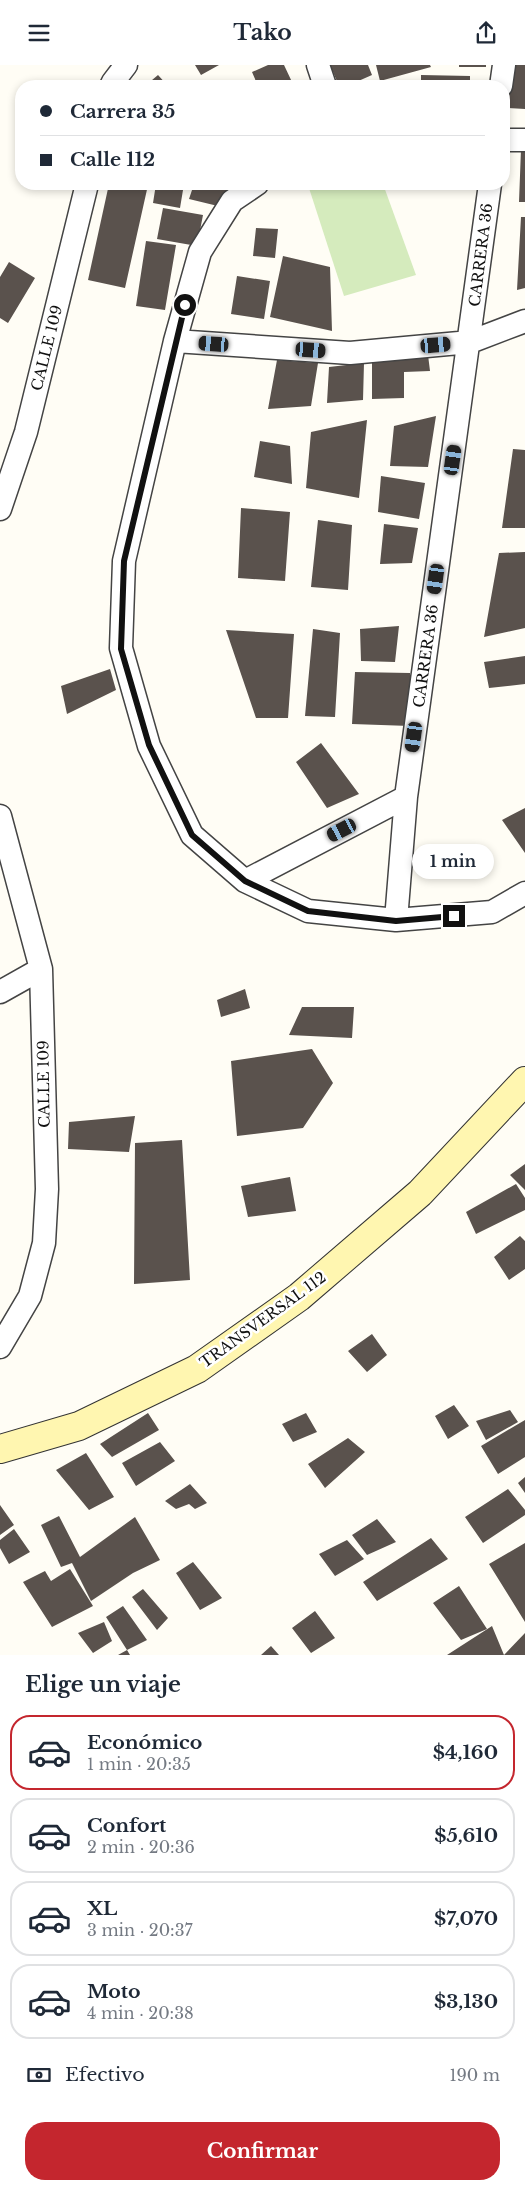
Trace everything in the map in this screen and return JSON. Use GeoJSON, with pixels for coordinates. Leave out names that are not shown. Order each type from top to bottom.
{"type":"FeatureCollection","features":[{"type":"Feature","properties":{"kind":"main road","name":"TRANSVERSAL 112"},"geometry":{"type":"LineString","coordinates":[[0,1449],[79,1426],[197,1369],[220,1353],[299,1297],[420,1193],[525,1081]]}},
{"type":"Feature","properties":{"kind":"street"},"geometry":{"type":"LineString","coordinates":[[114,80],[126,65]]}},
{"type":"Feature","properties":{"kind":"street"},"geometry":{"type":"LineString","coordinates":[[318,65],[323,80]]}},
{"type":"Feature","properties":{"kind":"street"},"geometry":{"type":"LineString","coordinates":[[503,80],[504,65]]}},
{"type":"Feature","properties":{"kind":"street"},"geometry":{"type":"LineString","coordinates":[[510,140],[525,140]]}},
{"type":"Feature","properties":{"kind":"street","name":"CALLE 109"},"geometry":{"type":"LineString","coordinates":[[0,509],[26,432],[86,190]]}},
{"type":"Feature","properties":{"kind":"street"},"geometry":{"type":"LineString","coordinates":[[248,190],[232,201],[200,252],[175,341],[124,561],[121,649],[149,745],[192,835],[245,881],[308,911],[396,921],[492,912],[525,893]]}},
{"type":"Feature","properties":{"kind":"street","name":"CARRERA 36"},"geometry":{"type":"LineString","coordinates":[[396,921],[406,797],[470,342],[489,190]]}},
{"type":"Feature","properties":{"kind":"street"},"geometry":{"type":"LineString","coordinates":[[175,341],[350,353],[470,342],[525,321]]}},
{"type":"Feature","properties":{"kind":"street"},"geometry":{"type":"LineString","coordinates":[[245,881],[406,797]]}},
{"type":"Feature","properties":{"kind":"street","name":"CALLE 109"},"geometry":{"type":"LineString","coordinates":[[0,816],[41,969],[47,1189],[44,1243],[30,1296],[0,1347]]}},
{"type":"Feature","properties":{"kind":"street"},"geometry":{"type":"LineString","coordinates":[[0,992],[41,969]]}},
{"type":"Feature","properties":{"kind":"green space"},"geometry":{"type":"Polygon","coordinates":[[[310,190],[385,190],[416,275],[344,296],[310,190]]]}},
{"type":"Feature","properties":{"kind":"building"},"geometry":{"type":"Polygon","coordinates":[[[195,65],[219,65],[201,75],[195,65]]]}},
{"type":"Feature","properties":{"kind":"building"},"geometry":{"type":"Polygon","coordinates":[[[268,65],[284,65],[291,80],[255,80],[252,72],[268,65]]]}},
{"type":"Feature","properties":{"kind":"building"},"geometry":{"type":"Polygon","coordinates":[[[330,65],[368,65],[372,75],[361,80],[336,80],[330,65]]]}},
{"type":"Feature","properties":{"kind":"building"},"geometry":{"type":"Polygon","coordinates":[[[376,65],[430,65],[431,67],[384,80],[380,80],[376,65]]]}},
{"type":"Feature","properties":{"kind":"building"},"geometry":{"type":"Polygon","coordinates":[[[459,65],[486,65],[486,67],[459,67],[459,65]]]}},
{"type":"Feature","properties":{"kind":"building"},"geometry":{"type":"Polygon","coordinates":[[[510,65],[525,65],[525,109],[510,108],[510,65]]]}},
{"type":"Feature","properties":{"kind":"building"},"geometry":{"type":"Polygon","coordinates":[[[158,75],[163,80],[152,80],[158,75]]]}},
{"type":"Feature","properties":{"kind":"building"},"geometry":{"type":"Polygon","coordinates":[[[421,75],[470,76],[470,80],[421,80],[421,75]]]}},
{"type":"Feature","properties":{"kind":"building"},"geometry":{"type":"Polygon","coordinates":[[[521,149],[525,149],[525,202],[519,202],[521,149]]]}},
{"type":"Feature","properties":{"kind":"building"},"geometry":{"type":"Polygon","coordinates":[[[108,190],[147,190],[125,288],[88,280],[108,190]]]}},
{"type":"Feature","properties":{"kind":"building"},"geometry":{"type":"Polygon","coordinates":[[[155,190],[183,190],[180,208],[153,203],[155,190]]]}},
{"type":"Feature","properties":{"kind":"building"},"geometry":{"type":"Polygon","coordinates":[[[192,190],[227,190],[222,207],[189,199],[192,190]]]}},
{"type":"Feature","properties":{"kind":"building"},"geometry":{"type":"Polygon","coordinates":[[[163,208],[203,215],[197,246],[157,239],[163,208]]]}},
{"type":"Feature","properties":{"kind":"building"},"geometry":{"type":"Polygon","coordinates":[[[521,217],[525,217],[525,288],[517,290],[521,217]]]}},
{"type":"Feature","properties":{"kind":"building"},"geometry":{"type":"Polygon","coordinates":[[[256,228],[278,229],[275,258],[253,256],[256,228]]]}},
{"type":"Feature","properties":{"kind":"building"},"geometry":{"type":"Polygon","coordinates":[[[146,241],[176,245],[165,310],[136,306],[146,241]]]}},
{"type":"Feature","properties":{"kind":"building"},"geometry":{"type":"Polygon","coordinates":[[[283,256],[330,267],[332,331],[270,317],[283,256]]]}},
{"type":"Feature","properties":{"kind":"building"},"geometry":{"type":"Polygon","coordinates":[[[9,262],[35,278],[8,323],[0,318],[0,277],[9,262]]]}},
{"type":"Feature","properties":{"kind":"building"},"geometry":{"type":"Polygon","coordinates":[[[237,276],[270,281],[264,319],[231,314],[237,276]]]}},
{"type":"Feature","properties":{"kind":"building"},"geometry":{"type":"Polygon","coordinates":[[[428,355],[430,371],[404,372],[404,398],[372,399],[372,361],[428,355]]]}},
{"type":"Feature","properties":{"kind":"building"},"geometry":{"type":"Polygon","coordinates":[[[277,360],[318,363],[311,406],[268,409],[277,360]]]}},
{"type":"Feature","properties":{"kind":"building"},"geometry":{"type":"Polygon","coordinates":[[[364,363],[363,400],[327,403],[329,367],[364,363]]]}},
{"type":"Feature","properties":{"kind":"building"},"geometry":{"type":"Polygon","coordinates":[[[436,416],[428,467],[390,466],[394,426],[436,416]]]}},
{"type":"Feature","properties":{"kind":"building"},"geometry":{"type":"Polygon","coordinates":[[[367,420],[359,498],[306,488],[311,432],[367,420]]]}},
{"type":"Feature","properties":{"kind":"building"},"geometry":{"type":"Polygon","coordinates":[[[260,441],[290,446],[292,484],[254,477],[260,441]]]}},
{"type":"Feature","properties":{"kind":"building"},"geometry":{"type":"Polygon","coordinates":[[[513,449],[525,450],[525,528],[502,528],[513,449]]]}},
{"type":"Feature","properties":{"kind":"building"},"geometry":{"type":"Polygon","coordinates":[[[381,476],[425,483],[419,519],[378,512],[381,476]]]}},
{"type":"Feature","properties":{"kind":"building"},"geometry":{"type":"Polygon","coordinates":[[[241,508],[290,512],[285,581],[238,578],[241,508]]]}},
{"type":"Feature","properties":{"kind":"building"},"geometry":{"type":"Polygon","coordinates":[[[318,520],[352,525],[348,590],[311,587],[318,520]]]}},
{"type":"Feature","properties":{"kind":"building"},"geometry":{"type":"Polygon","coordinates":[[[384,524],[418,528],[412,563],[380,564],[384,524]]]}},
{"type":"Feature","properties":{"kind":"building"},"geometry":{"type":"Polygon","coordinates":[[[525,552],[525,628],[484,637],[499,553],[525,552]]]}},
{"type":"Feature","properties":{"kind":"building"},"geometry":{"type":"Polygon","coordinates":[[[399,626],[395,662],[361,661],[360,629],[399,626]]]}},
{"type":"Feature","properties":{"kind":"building"},"geometry":{"type":"Polygon","coordinates":[[[313,629],[340,633],[335,717],[305,716],[313,629]]]}},
{"type":"Feature","properties":{"kind":"building"},"geometry":{"type":"Polygon","coordinates":[[[226,630],[294,634],[288,718],[256,718],[226,630]]]}},
{"type":"Feature","properties":{"kind":"building"},"geometry":{"type":"Polygon","coordinates":[[[525,656],[525,684],[489,688],[484,662],[525,656]]]}},
{"type":"Feature","properties":{"kind":"building"},"geometry":{"type":"Polygon","coordinates":[[[110,669],[116,690],[67,714],[61,686],[110,669]]]}},
{"type":"Feature","properties":{"kind":"building"},"geometry":{"type":"Polygon","coordinates":[[[355,672],[410,673],[410,726],[352,724],[355,672]]]}},
{"type":"Feature","properties":{"kind":"building"},"geometry":{"type":"Polygon","coordinates":[[[321,743],[359,794],[327,808],[296,762],[321,743]]]}},
{"type":"Feature","properties":{"kind":"building"},"geometry":{"type":"Polygon","coordinates":[[[525,808],[525,853],[502,820],[525,808]]]}},
{"type":"Feature","properties":{"kind":"building"},"geometry":{"type":"Polygon","coordinates":[[[245,989],[250,1008],[221,1017],[217,1000],[245,989]]]}},
{"type":"Feature","properties":{"kind":"building"},"geometry":{"type":"Polygon","coordinates":[[[302,1007],[354,1007],[352,1038],[289,1035],[302,1007]]]}},
{"type":"Feature","properties":{"kind":"building"},"geometry":{"type":"Polygon","coordinates":[[[312,1049],[333,1083],[303,1128],[237,1136],[231,1061],[312,1049]]]}},
{"type":"Feature","properties":{"kind":"building"},"geometry":{"type":"Polygon","coordinates":[[[135,1116],[129,1152],[68,1149],[69,1122],[135,1116]]]}},
{"type":"Feature","properties":{"kind":"building"},"geometry":{"type":"Polygon","coordinates":[[[182,1140],[190,1280],[134,1284],[135,1143],[182,1140]]]}},
{"type":"Feature","properties":{"kind":"building"},"geometry":{"type":"Polygon","coordinates":[[[525,1164],[525,1190],[510,1175],[525,1164]]]}},
{"type":"Feature","properties":{"kind":"building"},"geometry":{"type":"Polygon","coordinates":[[[290,1177],[296,1211],[248,1217],[241,1186],[290,1177]]]}},
{"type":"Feature","properties":{"kind":"building"},"geometry":{"type":"Polygon","coordinates":[[[516,1184],[525,1198],[525,1210],[476,1234],[466,1212],[516,1184]]]}},
{"type":"Feature","properties":{"kind":"building"},"geometry":{"type":"Polygon","coordinates":[[[520,1236],[525,1241],[525,1269],[509,1280],[494,1257],[520,1236]]]}},
{"type":"Feature","properties":{"kind":"building"},"geometry":{"type":"Polygon","coordinates":[[[372,1334],[387,1355],[367,1372],[348,1351],[372,1334]]]}},
{"type":"Feature","properties":{"kind":"building"},"geometry":{"type":"Polygon","coordinates":[[[454,1405],[469,1426],[448,1439],[435,1416],[454,1405]]]}},
{"type":"Feature","properties":{"kind":"building"},"geometry":{"type":"Polygon","coordinates":[[[510,1410],[518,1422],[486,1440],[476,1421],[510,1410]]]}},
{"type":"Feature","properties":{"kind":"building"},"geometry":{"type":"Polygon","coordinates":[[[148,1413],[159,1430],[112,1457],[100,1444],[148,1413]]]}},
{"type":"Feature","properties":{"kind":"building"},"geometry":{"type":"Polygon","coordinates":[[[306,1413],[317,1432],[293,1442],[282,1424],[306,1413]]]}},
{"type":"Feature","properties":{"kind":"building"},"geometry":{"type":"Polygon","coordinates":[[[525,1420],[525,1457],[498,1474],[481,1446],[525,1420]]]}},
{"type":"Feature","properties":{"kind":"building"},"geometry":{"type":"Polygon","coordinates":[[[348,1438],[365,1452],[325,1488],[308,1464],[348,1438]]]}},
{"type":"Feature","properties":{"kind":"building"},"geometry":{"type":"Polygon","coordinates":[[[160,1442],[175,1461],[136,1486],[122,1463],[160,1442]]]}},
{"type":"Feature","properties":{"kind":"building"},"geometry":{"type":"Polygon","coordinates":[[[86,1453],[114,1497],[89,1510],[56,1470],[86,1453]]]}},
{"type":"Feature","properties":{"kind":"building"},"geometry":{"type":"Polygon","coordinates":[[[525,1477],[525,1493],[518,1483],[525,1477]]]}},
{"type":"Feature","properties":{"kind":"building"},"geometry":{"type":"Polygon","coordinates":[[[190,1484],[207,1503],[195,1509],[189,1504],[176,1509],[165,1501],[190,1484]]]}},
{"type":"Feature","properties":{"kind":"building"},"geometry":{"type":"Polygon","coordinates":[[[508,1489],[525,1510],[525,1515],[483,1543],[465,1517],[508,1489]]]}},
{"type":"Feature","properties":{"kind":"building"},"geometry":{"type":"Polygon","coordinates":[[[0,1505],[14,1525],[0,1535],[0,1505]]]}},
{"type":"Feature","properties":{"kind":"building"},"geometry":{"type":"Polygon","coordinates":[[[59,1516],[80,1557],[135,1517],[160,1560],[133,1573],[91,1601],[72,1563],[61,1567],[41,1525],[59,1516]]]}},
{"type":"Feature","properties":{"kind":"building"},"geometry":{"type":"Polygon","coordinates":[[[377,1519],[396,1542],[367,1555],[352,1535],[377,1519]]]}},
{"type":"Feature","properties":{"kind":"building"},"geometry":{"type":"Polygon","coordinates":[[[14,1529],[30,1552],[9,1564],[0,1548],[0,1540],[14,1529]]]}},
{"type":"Feature","properties":{"kind":"building"},"geometry":{"type":"Polygon","coordinates":[[[431,1538],[448,1559],[377,1601],[363,1582],[431,1538]]]}},
{"type":"Feature","properties":{"kind":"building"},"geometry":{"type":"Polygon","coordinates":[[[347,1540],[364,1559],[335,1576],[319,1554],[347,1540]]]}},
{"type":"Feature","properties":{"kind":"building"},"geometry":{"type":"Polygon","coordinates":[[[525,1543],[525,1622],[489,1564],[525,1543]]]}},
{"type":"Feature","properties":{"kind":"building"},"geometry":{"type":"Polygon","coordinates":[[[193,1562],[222,1598],[200,1610],[176,1573],[193,1562]]]}},
{"type":"Feature","properties":{"kind":"building"},"geometry":{"type":"Polygon","coordinates":[[[70,1569],[93,1606],[52,1627],[23,1582],[45,1571],[51,1581],[70,1569]]]}},
{"type":"Feature","properties":{"kind":"building"},"geometry":{"type":"Polygon","coordinates":[[[459,1586],[487,1629],[461,1640],[433,1603],[459,1586]]]}},
{"type":"Feature","properties":{"kind":"building"},"geometry":{"type":"Polygon","coordinates":[[[143,1589],[168,1618],[157,1630],[132,1597],[143,1589]]]}},
{"type":"Feature","properties":{"kind":"building"},"geometry":{"type":"Polygon","coordinates":[[[123,1606],[147,1640],[127,1650],[106,1617],[123,1606]]]}},
{"type":"Feature","properties":{"kind":"building"},"geometry":{"type":"Polygon","coordinates":[[[315,1611],[335,1638],[311,1653],[292,1628],[315,1611]]]}},
{"type":"Feature","properties":{"kind":"building"},"geometry":{"type":"Polygon","coordinates":[[[104,1622],[112,1641],[93,1653],[78,1633],[104,1622]]]}},
{"type":"Feature","properties":{"kind":"building"},"geometry":{"type":"Polygon","coordinates":[[[492,1626],[504,1655],[447,1655],[492,1626]]]}},
{"type":"Feature","properties":{"kind":"building"},"geometry":{"type":"Polygon","coordinates":[[[525,1633],[525,1655],[504,1655],[525,1633]]]}},
{"type":"Feature","properties":{"kind":"building"},"geometry":{"type":"Polygon","coordinates":[[[271,1646],[279,1655],[261,1655],[271,1646]]]}},
{"type":"Feature","properties":{"kind":"building"},"geometry":{"type":"Polygon","coordinates":[[[127,1650],[130,1655],[118,1655],[127,1650]]]}},
{"type":"Feature","properties":{"kind":"route"},"geometry":{"type":"LineString","coordinates":[[185,305],[124,561],[121,649],[149,745],[192,835],[245,881],[308,911],[396,921],[454,916]]}}]}
